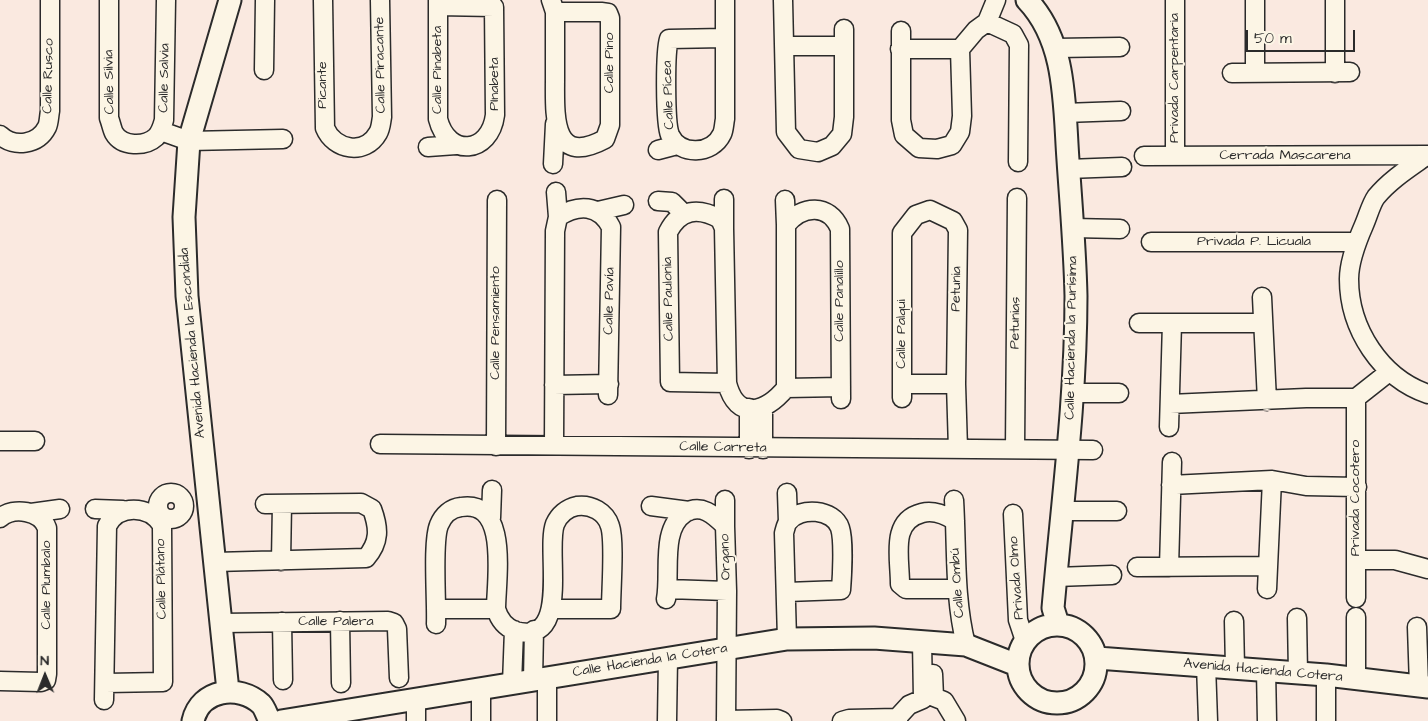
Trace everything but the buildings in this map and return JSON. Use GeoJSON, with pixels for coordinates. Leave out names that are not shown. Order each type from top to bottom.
{"type":"FeatureCollection","features":[{"type":"Feature","properties":{"kind":"street","name":"Calle Rusco"},"geometry":{"type":"LineString","coordinates":[[0,135],[8,141],[26,143],[38,138],[47,126],[50,111],[50,0]]}},
{"type":"Feature","properties":{"kind":"street","name":"Calle Silvia"},"geometry":{"type":"LineString","coordinates":[[109,0],[109,118],[114,134],[119,139],[124,142],[141,145]]}},
{"type":"Feature","properties":{"kind":"street","name":"Calle Salvia"},"geometry":{"type":"LineString","coordinates":[[141,145],[154,139],[161,131],[164,120],[166,0]]}},
{"type":"Feature","properties":{"kind":"street","name":"Avenida Hacienda la Escondida"},"geometry":{"type":"LineString","coordinates":[[228,691],[186,296],[184,217],[189,140],[230,0]]}},
{"type":"Feature","properties":{"kind":"street"},"geometry":{"type":"LineString","coordinates":[[264,70],[265,0]]}},
{"type":"Feature","properties":{"kind":"street","name":"Picante"},"geometry":{"type":"LineString","coordinates":[[323,0],[325,128],[334,142],[341,146],[358,148]]}},
{"type":"Feature","properties":{"kind":"street","name":"Calle Piracante"},"geometry":{"type":"LineString","coordinates":[[358,148],[370,143],[379,132],[382,117],[380,0]]}},
{"type":"Feature","properties":{"kind":"street","name":"Calle Pícea"},"geometry":{"type":"LineString","coordinates":[[724,38],[669,39],[667,123],[671,137],[685,149],[702,151],[714,145],[723,134],[725,0]]}},
{"type":"Feature","properties":{"kind":"street"},"geometry":{"type":"LineString","coordinates":[[783,0],[786,153]]}},
{"type":"Feature","properties":{"kind":"street"},"geometry":{"type":"LineString","coordinates":[[901,31],[900,120],[904,135],[919,148],[937,149],[952,145],[960,132],[962,116],[960,49],[976,30],[987,22],[996,0]]}},
{"type":"Feature","properties":{"kind":"street","name":"Calle Hacienda la Purísima"},"geometry":{"type":"LineString","coordinates":[[1027,0],[1041,15],[1056,48],[1064,113],[1073,228],[1076,296],[1072,393],[1054,608],[1058,624]]}},
{"type":"Feature","properties":{"kind":"street","name":"Privada Carpentaria"},"geometry":{"type":"LineString","coordinates":[[1174,0],[1175,156]]}},
{"type":"Feature","properties":{"kind":"street"},"geometry":{"type":"LineString","coordinates":[[1255,0],[1255,73]]}},
{"type":"Feature","properties":{"kind":"street"},"geometry":{"type":"LineString","coordinates":[[1232,73],[1342,72],[1335,0]]}},
{"type":"Feature","properties":{"kind":"street","name":"Calle Pinabeta"},"geometry":{"type":"LineString","coordinates":[[462,146],[442,132],[438,118],[438,3],[496,4]]}},
{"type":"Feature","properties":{"kind":"street","name":"PInabeta"},"geometry":{"type":"LineString","coordinates":[[462,146],[485,140],[493,129],[495,115],[496,4]]}},
{"type":"Feature","properties":{"kind":"street"},"geometry":{"type":"LineString","coordinates":[[553,6],[555,124],[553,164]]}},
{"type":"Feature","properties":{"kind":"street","name":"Calle Pino"},"geometry":{"type":"LineString","coordinates":[[553,6],[608,13],[610,18],[610,125],[605,139],[594,145],[581,148],[571,146],[565,141],[555,124]]}},
{"type":"Feature","properties":{"kind":"street"},"geometry":{"type":"LineString","coordinates":[[987,22],[1013,34],[1019,45],[1018,162]]}},
{"type":"Feature","properties":{"kind":"street"},"geometry":{"type":"LineString","coordinates":[[784,46],[844,38],[844,117],[842,134],[832,146],[818,152],[799,149],[786,132]]}},
{"type":"Feature","properties":{"kind":"street"},"geometry":{"type":"LineString","coordinates":[[1056,48],[1120,47]]}},
{"type":"Feature","properties":{"kind":"street"},"geometry":{"type":"LineString","coordinates":[[900,49],[960,49]]}},
{"type":"Feature","properties":{"kind":"street"},"geometry":{"type":"LineString","coordinates":[[1064,113],[1120,111]]}},
{"type":"Feature","properties":{"kind":"street"},"geometry":{"type":"LineString","coordinates":[[161,131],[189,140],[283,139]]}},
{"type":"Feature","properties":{"kind":"street"},"geometry":{"type":"LineString","coordinates":[[658,150],[677,144]]}},
{"type":"Feature","properties":{"kind":"street"},"geometry":{"type":"LineString","coordinates":[[428,147],[462,146]]}},
{"type":"Feature","properties":{"kind":"street","name":"Cerrada Mascarena"},"geometry":{"type":"LineString","coordinates":[[1144,156],[1427,156]]}},
{"type":"Feature","properties":{"kind":"street"},"geometry":{"type":"LineString","coordinates":[[1427,156],[1396,177],[1376,198],[1356,242],[1349,279],[1354,315],[1368,347],[1389,372],[1428,394]]}},
{"type":"Feature","properties":{"kind":"street"},"geometry":{"type":"LineString","coordinates":[[1068,169],[1122,167]]}},
{"type":"Feature","properties":{"kind":"street"},"geometry":{"type":"LineString","coordinates":[[554,445],[555,230],[558,217],[556,192]]}},
{"type":"Feature","properties":{"kind":"street","name":"Petunias"},"geometry":{"type":"LineString","coordinates":[[1014,449],[1017,198]]}},
{"type":"Feature","properties":{"kind":"street"},"geometry":{"type":"LineString","coordinates":[[724,199],[727,383],[730,395],[739,404],[756,408],[774,402],[786,388],[786,225],[784,200]]}},
{"type":"Feature","properties":{"kind":"street","name":"Calle Pensamiento"},"geometry":{"type":"LineString","coordinates":[[496,446],[497,200]]}},
{"type":"Feature","properties":{"kind":"street"},"geometry":{"type":"LineString","coordinates":[[658,202],[672,202],[683,213],[698,211],[711,214],[720,219],[724,228]]}},
{"type":"Feature","properties":{"kind":"street"},"geometry":{"type":"LineString","coordinates":[[558,217],[568,210],[584,207],[598,211],[624,205]]}},
{"type":"Feature","properties":{"kind":"street","name":"Calle Panalillo"},"geometry":{"type":"LineString","coordinates":[[786,225],[798,214],[814,210],[829,214],[836,219],[840,229],[841,393],[786,388]]}},
{"type":"Feature","properties":{"kind":"street","name":"Petunia"},"geometry":{"type":"LineString","coordinates":[[930,210],[953,221],[958,230],[956,384]]}},
{"type":"Feature","properties":{"kind":"street","name":"Calle Palqui"},"geometry":{"type":"LineString","coordinates":[[930,210],[916,215],[902,233],[902,391],[956,384]]}},
{"type":"Feature","properties":{"kind":"street","name":"Calle Pavía"},"geometry":{"type":"LineString","coordinates":[[554,385],[608,390],[611,227],[606,218],[598,211]]}},
{"type":"Feature","properties":{"kind":"street","name":"Calle Paulonia"},"geometry":{"type":"LineString","coordinates":[[683,213],[668,232],[670,382],[727,383]]}},
{"type":"Feature","properties":{"kind":"street"},"geometry":{"type":"LineString","coordinates":[[1073,228],[1120,229]]}},
{"type":"Feature","properties":{"kind":"street","name":"Privada P. Licuala"},"geometry":{"type":"LineString","coordinates":[[1152,242],[1356,242]]}},
{"type":"Feature","properties":{"kind":"street"},"geometry":{"type":"LineString","coordinates":[[1262,297],[1267,401]]}},
{"type":"Feature","properties":{"kind":"street"},"geometry":{"type":"LineString","coordinates":[[1139,323],[1262,323]]}},
{"type":"Feature","properties":{"kind":"street"},"geometry":{"type":"LineString","coordinates":[[1169,427],[1172,323]]}},
{"type":"Feature","properties":{"kind":"street"},"geometry":{"type":"LineString","coordinates":[[1170,404],[1306,398],[1356,398],[1389,372]]}},
{"type":"Feature","properties":{"kind":"street"},"geometry":{"type":"LineString","coordinates":[[956,384],[958,449]]}},
{"type":"Feature","properties":{"kind":"street"},"geometry":{"type":"LineString","coordinates":[[1072,393],[1119,393]]}},
{"type":"Feature","properties":{"kind":"street","name":"Privada Cocotero"},"geometry":{"type":"LineString","coordinates":[[1356,398],[1356,598]]}},
{"type":"Feature","properties":{"kind":"street"},"geometry":{"type":"LineString","coordinates":[[756,408],[756,449]]}},
{"type":"Feature","properties":{"kind":"street"},"geometry":{"type":"LineString","coordinates":[[0,441],[35,441]]}},
{"type":"Feature","properties":{"kind":"street","name":"Calle Carreta"},"geometry":{"type":"LineString","coordinates":[[380,444],[756,449],[1093,450]]}},
{"type":"Feature","properties":{"kind":"street"},"geometry":{"type":"LineString","coordinates":[[1170,567],[1172,462]]}},
{"type":"Feature","properties":{"kind":"street"},"geometry":{"type":"LineString","coordinates":[[1171,485],[1272,480],[1306,486],[1357,487]]}},
{"type":"Feature","properties":{"kind":"street"},"geometry":{"type":"LineString","coordinates":[[1267,589],[1272,480]]}},
{"type":"Feature","properties":{"kind":"street"},"geometry":{"type":"LineString","coordinates":[[492,490],[491,518],[496,536],[496,609],[506,626],[524,631],[542,625],[552,609],[553,534],[558,517],[559,498]]}},
{"type":"Feature","properties":{"kind":"street"},"geometry":{"type":"LineString","coordinates":[[95,509],[153,510],[160,499],[168,493],[179,494],[185,503],[208,504]]}},
{"type":"Feature","properties":{"kind":"street"},"geometry":{"type":"LineString","coordinates":[[787,493],[788,522],[784,533],[787,639]]}},
{"type":"Feature","properties":{"kind":"street"},"geometry":{"type":"LineString","coordinates":[[725,500],[725,526]]}},
{"type":"Feature","properties":{"kind":"street","name":"Calle Ombú"},"geometry":{"type":"LineString","coordinates":[[954,500],[956,589],[959,620],[966,645]]}},
{"type":"Feature","properties":{"kind":"street"},"geometry":{"type":"LineString","coordinates":[[214,562],[281,562],[366,558],[375,548],[379,526],[372,508],[361,503],[274,504],[281,562]]}},
{"type":"Feature","properties":{"kind":"street"},"geometry":{"type":"LineString","coordinates":[[552,609],[611,609],[612,536],[606,518],[592,507],[583,505],[565,511],[558,517]]}},
{"type":"Feature","properties":{"kind":"street"},"geometry":{"type":"LineString","coordinates":[[491,518],[476,507],[467,506],[449,511],[443,517],[437,535],[436,616],[496,609]]}},
{"type":"Feature","properties":{"kind":"street"},"geometry":{"type":"LineString","coordinates":[[651,506],[694,510]]}},
{"type":"Feature","properties":{"kind":"street"},"geometry":{"type":"LineString","coordinates":[[0,518],[24,512],[60,509]]}},
{"type":"Feature","properties":{"kind":"street","name":"Calle Plátano"},"geometry":{"type":"LineString","coordinates":[[122,510],[111,519],[108,526],[105,692],[163,682],[162,524],[153,510]]}},
{"type":"Feature","properties":{"kind":"street"},"geometry":{"type":"LineString","coordinates":[[694,510],[677,518],[670,532],[667,594],[727,591]]}},
{"type":"Feature","properties":{"kind":"street","name":"Organo"},"geometry":{"type":"LineString","coordinates":[[694,510],[711,513],[725,526],[727,591],[726,720]]}},
{"type":"Feature","properties":{"kind":"street"},"geometry":{"type":"LineString","coordinates":[[787,592],[840,590],[840,529],[836,520],[828,515],[809,511],[799,514],[788,522]]}},
{"type":"Feature","properties":{"kind":"street"},"geometry":{"type":"LineString","coordinates":[[955,521],[947,515],[928,511],[913,515],[905,521],[900,532],[900,584],[906,589],[956,589]]}},
{"type":"Feature","properties":{"kind":"street","name":"Calle Plumbalo"},"geometry":{"type":"LineString","coordinates":[[0,681],[41,682],[46,680],[47,528],[44,521],[24,512]]}},
{"type":"Feature","properties":{"kind":"street"},"geometry":{"type":"LineString","coordinates":[[1062,512],[1117,512]]}},
{"type":"Feature","properties":{"kind":"street","name":"Privada Olmo"},"geometry":{"type":"LineString","coordinates":[[1013,514],[1018,620],[1025,641]]}},
{"type":"Feature","properties":{"kind":"street"},"geometry":{"type":"LineString","coordinates":[[1356,560],[1395,560],[1428,569]]}},
{"type":"Feature","properties":{"kind":"street"},"geometry":{"type":"LineString","coordinates":[[1138,566],[1268,566]]}},
{"type":"Feature","properties":{"kind":"street"},"geometry":{"type":"LineString","coordinates":[[1056,577],[1112,575]]}},
{"type":"Feature","properties":{"kind":"street"},"geometry":{"type":"LineString","coordinates":[[1356,617],[1356,679]]}},
{"type":"Feature","properties":{"kind":"street"},"geometry":{"type":"LineString","coordinates":[[1297,618],[1298,673]]}},
{"type":"Feature","properties":{"kind":"street"},"geometry":{"type":"LineString","coordinates":[[340,621],[341,683]]}},
{"type":"Feature","properties":{"kind":"street","name":"Calle Palera"},"geometry":{"type":"LineString","coordinates":[[221,622],[388,621],[394,623],[397,629],[399,678]]}},
{"type":"Feature","properties":{"kind":"street"},"geometry":{"type":"LineString","coordinates":[[1234,621],[1235,668]]}},
{"type":"Feature","properties":{"kind":"street"},"geometry":{"type":"LineString","coordinates":[[282,622],[283,680]]}},
{"type":"Feature","properties":{"kind":"street"},"geometry":{"type":"LineString","coordinates":[[1058,624],[1072,627],[1084,634],[1092,645],[1097,658],[1096,671],[1092,683],[1084,693],[1074,700],[1066,712],[1031,694],[1019,676],[1017,665],[1019,652],[1025,641],[1034,632],[1046,626],[1058,624]]}},
{"type":"Feature","properties":{"kind":"street"},"geometry":{"type":"LineString","coordinates":[[1417,627],[1424,686]]}},
{"type":"Feature","properties":{"kind":"street"},"geometry":{"type":"LineString","coordinates":[[524,631],[531,680],[547,721]]}},
{"type":"Feature","properties":{"kind":"street","name":"Calle Hacienda la Cotera"},"geometry":{"type":"LineString","coordinates":[[294,720],[361,715],[416,699],[787,639],[874,638],[966,645],[1017,665]]}},
{"type":"Feature","properties":{"kind":"street"},"geometry":{"type":"LineString","coordinates":[[842,721],[849,719],[897,719],[909,705],[922,699],[928,641]]}},
{"type":"Feature","properties":{"kind":"street"},"geometry":{"type":"LineString","coordinates":[[928,641],[934,697],[944,701],[956,721]]}},
{"type":"Feature","properties":{"kind":"street"},"geometry":{"type":"LineString","coordinates":[[668,658],[668,721]]}},
{"type":"Feature","properties":{"kind":"street","name":"Avenida Hacienda Cotera"},"geometry":{"type":"LineString","coordinates":[[1097,658],[1326,675],[1424,686]]}},
{"type":"Feature","properties":{"kind":"street"},"geometry":{"type":"LineString","coordinates":[[1206,665],[1208,721]]}},
{"type":"Feature","properties":{"kind":"street"},"geometry":{"type":"LineString","coordinates":[[1266,670],[1267,721]]}},
{"type":"Feature","properties":{"kind":"street"},"geometry":{"type":"LineString","coordinates":[[1326,675],[1326,721]]}},
{"type":"Feature","properties":{"kind":"street"},"geometry":{"type":"LineString","coordinates":[[481,689],[481,721]]}},
{"type":"Feature","properties":{"kind":"street"},"geometry":{"type":"LineString","coordinates":[[193,721],[195,712],[209,697],[228,691],[247,694],[263,705],[270,721]]}},
{"type":"Feature","properties":{"kind":"street"},"geometry":{"type":"LineString","coordinates":[[416,699],[416,721]]}},
{"type":"Feature","properties":{"kind":"street"},"geometry":{"type":"LineString","coordinates":[[726,720],[777,719],[782,721]]}}]}
